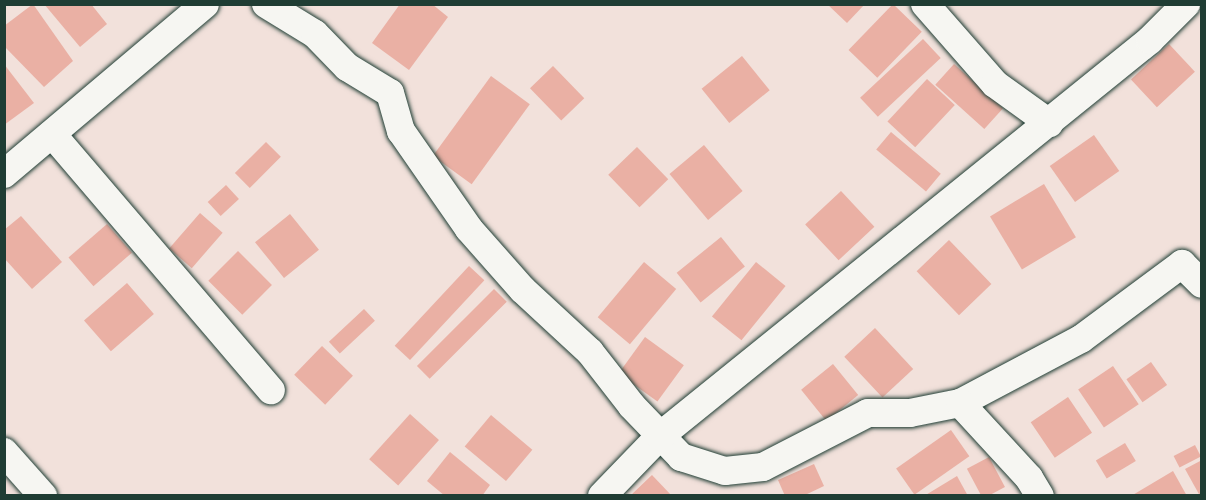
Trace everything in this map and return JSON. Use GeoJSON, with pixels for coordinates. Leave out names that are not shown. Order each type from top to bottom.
{"type":"FeatureCollection","features":[{"type":"Feature","properties":{"kind":"street"},"geometry":{"type":"LineString","coordinates":[[4,174],[205,4]]}},
{"type":"Feature","properties":{"kind":"street"},"geometry":{"type":"LineString","coordinates":[[266,4],[315,34],[347,68],[390,93],[401,131],[469,229],[523,290],[590,352],[660,436],[681,456],[725,471],[763,467],[868,413],[910,413],[960,403],[1081,339],[1182,264],[1202,284]]}},
{"type":"Feature","properties":{"kind":"street"},"geometry":{"type":"LineString","coordinates":[[925,4],[995,84],[1049,123]]}},
{"type":"Feature","properties":{"kind":"street"},"geometry":{"type":"LineString","coordinates":[[602,495],[660,436],[1049,123],[1150,40],[1186,4]]}},
{"type":"Feature","properties":{"kind":"street"},"geometry":{"type":"LineString","coordinates":[[52,134],[271,390]]}},
{"type":"Feature","properties":{"kind":"street"},"geometry":{"type":"LineString","coordinates":[[960,403],[1029,478],[1040,495]]}},
{"type":"Feature","properties":{"kind":"street"},"geometry":{"type":"LineString","coordinates":[[4,452],[43,495]]}},
{"type":"Feature","properties":{"kind":"building"},"geometry":{"type":"Polygon","coordinates":[[[33,4],[73,61],[44,87],[4,46],[4,26],[33,4]]]}},
{"type":"Feature","properties":{"kind":"building"},"geometry":{"type":"Polygon","coordinates":[[[44,4],[91,4],[107,24],[80,47],[44,4]]]}},
{"type":"Feature","properties":{"kind":"building"},"geometry":{"type":"Polygon","coordinates":[[[400,4],[432,4],[448,17],[409,70],[372,43],[400,4]]]}},
{"type":"Feature","properties":{"kind":"building"},"geometry":{"type":"Polygon","coordinates":[[[827,4],[865,4],[847,23],[827,4]]]}},
{"type":"Feature","properties":{"kind":"building"},"geometry":{"type":"Polygon","coordinates":[[[893,4],[922,32],[877,78],[849,50],[893,4]]]}},
{"type":"Feature","properties":{"kind":"building"},"geometry":{"type":"Polygon","coordinates":[[[923,39],[941,58],[878,117],[860,98],[923,39]]]}},
{"type":"Feature","properties":{"kind":"building"},"geometry":{"type":"Polygon","coordinates":[[[1169,44],[1195,72],[1157,107],[1131,79],[1169,44]]]}},
{"type":"Feature","properties":{"kind":"building"},"geometry":{"type":"Polygon","coordinates":[[[742,56],[770,90],[729,123],[702,89],[742,56]]]}},
{"type":"Feature","properties":{"kind":"building"},"geometry":{"type":"Polygon","coordinates":[[[4,64],[34,103],[4,125],[4,64]]]}},
{"type":"Feature","properties":{"kind":"building"},"geometry":{"type":"Polygon","coordinates":[[[954,64],[1003,108],[984,129],[935,85],[954,64]]]}},
{"type":"Feature","properties":{"kind":"building"},"geometry":{"type":"Polygon","coordinates":[[[553,66],[584,98],[561,121],[530,88],[553,66]]]}},
{"type":"Feature","properties":{"kind":"building"},"geometry":{"type":"Polygon","coordinates":[[[491,76],[530,104],[472,184],[433,156],[491,76]]]}},
{"type":"Feature","properties":{"kind":"building"},"geometry":{"type":"Polygon","coordinates":[[[927,79],[955,105],[915,147],[887,121],[927,79]]]}},
{"type":"Feature","properties":{"kind":"building"},"geometry":{"type":"Polygon","coordinates":[[[891,132],[941,174],[926,191],[876,150],[891,132]]]}},
{"type":"Feature","properties":{"kind":"building"},"geometry":{"type":"Polygon","coordinates":[[[1094,135],[1119,171],[1075,202],[1050,166],[1094,135]]]}},
{"type":"Feature","properties":{"kind":"building"},"geometry":{"type":"Polygon","coordinates":[[[266,142],[281,157],[250,188],[235,173],[266,142]]]}},
{"type":"Feature","properties":{"kind":"building"},"geometry":{"type":"Polygon","coordinates":[[[704,145],[743,191],[708,220],[670,174],[704,145]]]}},
{"type":"Feature","properties":{"kind":"building"},"geometry":{"type":"Polygon","coordinates":[[[637,147],[668,179],[639,207],[608,175],[637,147]]]}},
{"type":"Feature","properties":{"kind":"building"},"geometry":{"type":"Polygon","coordinates":[[[1044,184],[1076,237],[1022,270],[990,216],[1044,184]]]}},
{"type":"Feature","properties":{"kind":"building"},"geometry":{"type":"Polygon","coordinates":[[[226,185],[239,199],[221,216],[208,202],[226,185]]]}},
{"type":"Feature","properties":{"kind":"building"},"geometry":{"type":"Polygon","coordinates":[[[841,191],[874,227],[839,260],[805,224],[841,191]]]}},
{"type":"Feature","properties":{"kind":"building"},"geometry":{"type":"Polygon","coordinates":[[[200,213],[223,233],[192,268],[169,248],[200,213]]]}},
{"type":"Feature","properties":{"kind":"building"},"geometry":{"type":"Polygon","coordinates":[[[290,214],[319,250],[284,278],[255,242],[290,214]]]}},
{"type":"Feature","properties":{"kind":"building"},"geometry":{"type":"Polygon","coordinates":[[[21,216],[62,262],[32,289],[4,258],[4,230],[21,216]]]}},
{"type":"Feature","properties":{"kind":"building"},"geometry":{"type":"Polygon","coordinates":[[[107,224],[132,253],[93,286],[69,257],[107,224]]]}},
{"type":"Feature","properties":{"kind":"building"},"geometry":{"type":"Polygon","coordinates":[[[721,237],[745,267],[701,302],[677,273],[721,237]]]}},
{"type":"Feature","properties":{"kind":"building"},"geometry":{"type":"Polygon","coordinates":[[[949,240],[991,284],[959,315],[917,271],[949,240]]]}},
{"type":"Feature","properties":{"kind":"building"},"geometry":{"type":"Polygon","coordinates":[[[238,251],[272,285],[242,315],[208,281],[238,251]]]}},
{"type":"Feature","properties":{"kind":"building"},"geometry":{"type":"Polygon","coordinates":[[[644,262],[676,289],[630,344],[598,317],[644,262]]]}},
{"type":"Feature","properties":{"kind":"building"},"geometry":{"type":"Polygon","coordinates":[[[756,262],[786,286],[741,340],[712,316],[756,262]]]}},
{"type":"Feature","properties":{"kind":"building"},"geometry":{"type":"Polygon","coordinates":[[[469,266],[484,280],[410,360],[395,346],[469,266]]]}},
{"type":"Feature","properties":{"kind":"building"},"geometry":{"type":"Polygon","coordinates":[[[127,283],[154,314],[111,351],[84,320],[127,283]]]}},
{"type":"Feature","properties":{"kind":"building"},"geometry":{"type":"Polygon","coordinates":[[[494,289],[507,302],[430,379],[417,366],[494,289]]]}},
{"type":"Feature","properties":{"kind":"building"},"geometry":{"type":"Polygon","coordinates":[[[364,309],[375,321],[340,353],[329,342],[364,309]]]}},
{"type":"Feature","properties":{"kind":"building"},"geometry":{"type":"Polygon","coordinates":[[[875,328],[913,369],[882,398],[844,357],[875,328]]]}},
{"type":"Feature","properties":{"kind":"building"},"geometry":{"type":"Polygon","coordinates":[[[645,337],[684,365],[657,402],[619,373],[645,337]]]}},
{"type":"Feature","properties":{"kind":"building"},"geometry":{"type":"Polygon","coordinates":[[[322,346],[353,376],[325,405],[294,375],[322,346]]]}},
{"type":"Feature","properties":{"kind":"building"},"geometry":{"type":"Polygon","coordinates":[[[1151,362],[1167,385],[1142,402],[1126,379],[1151,362]]]}},
{"type":"Feature","properties":{"kind":"building"},"geometry":{"type":"Polygon","coordinates":[[[833,364],[858,395],[826,421],[801,390],[833,364]]]}},
{"type":"Feature","properties":{"kind":"building"},"geometry":{"type":"Polygon","coordinates":[[[1113,366],[1139,404],[1104,428],[1078,389],[1113,366]]]}},
{"type":"Feature","properties":{"kind":"building"},"geometry":{"type":"Polygon","coordinates":[[[1068,397],[1092,433],[1055,458],[1031,422],[1068,397]]]}},
{"type":"Feature","properties":{"kind":"building"},"geometry":{"type":"Polygon","coordinates":[[[410,414],[439,440],[398,485],[369,459],[410,414]]]}},
{"type":"Feature","properties":{"kind":"building"},"geometry":{"type":"Polygon","coordinates":[[[491,415],[532,450],[506,481],[465,446],[491,415]]]}},
{"type":"Feature","properties":{"kind":"building"},"geometry":{"type":"Polygon","coordinates":[[[951,430],[969,456],[914,495],[896,468],[951,430]]]}},
{"type":"Feature","properties":{"kind":"building"},"geometry":{"type":"Polygon","coordinates":[[[1125,443],[1136,461],[1107,479],[1096,461],[1125,443]]]}},
{"type":"Feature","properties":{"kind":"building"},"geometry":{"type":"Polygon","coordinates":[[[1195,445],[1201,457],[1180,467],[1174,456],[1195,445]]]}},
{"type":"Feature","properties":{"kind":"building"},"geometry":{"type":"Polygon","coordinates":[[[450,452],[490,485],[482,496],[445,496],[427,481],[450,452]]]}},
{"type":"Feature","properties":{"kind":"building"},"geometry":{"type":"Polygon","coordinates":[[[989,457],[1005,487],[988,496],[981,496],[967,469],[989,457]]]}},
{"type":"Feature","properties":{"kind":"building"},"geometry":{"type":"Polygon","coordinates":[[[1202,460],[1202,496],[1200,496],[1185,469],[1202,460]]]}},
{"type":"Feature","properties":{"kind":"building"},"geometry":{"type":"Polygon","coordinates":[[[814,464],[824,486],[803,496],[785,496],[778,480],[814,464]]]}},
{"type":"Feature","properties":{"kind":"building"},"geometry":{"type":"Polygon","coordinates":[[[1173,471],[1187,496],[1131,496],[1173,471]]]}},
{"type":"Feature","properties":{"kind":"building"},"geometry":{"type":"Polygon","coordinates":[[[652,475],[672,496],[630,496],[652,475]]]}},
{"type":"Feature","properties":{"kind":"building"},"geometry":{"type":"Polygon","coordinates":[[[957,476],[968,496],[924,496],[957,476]]]}}]}
